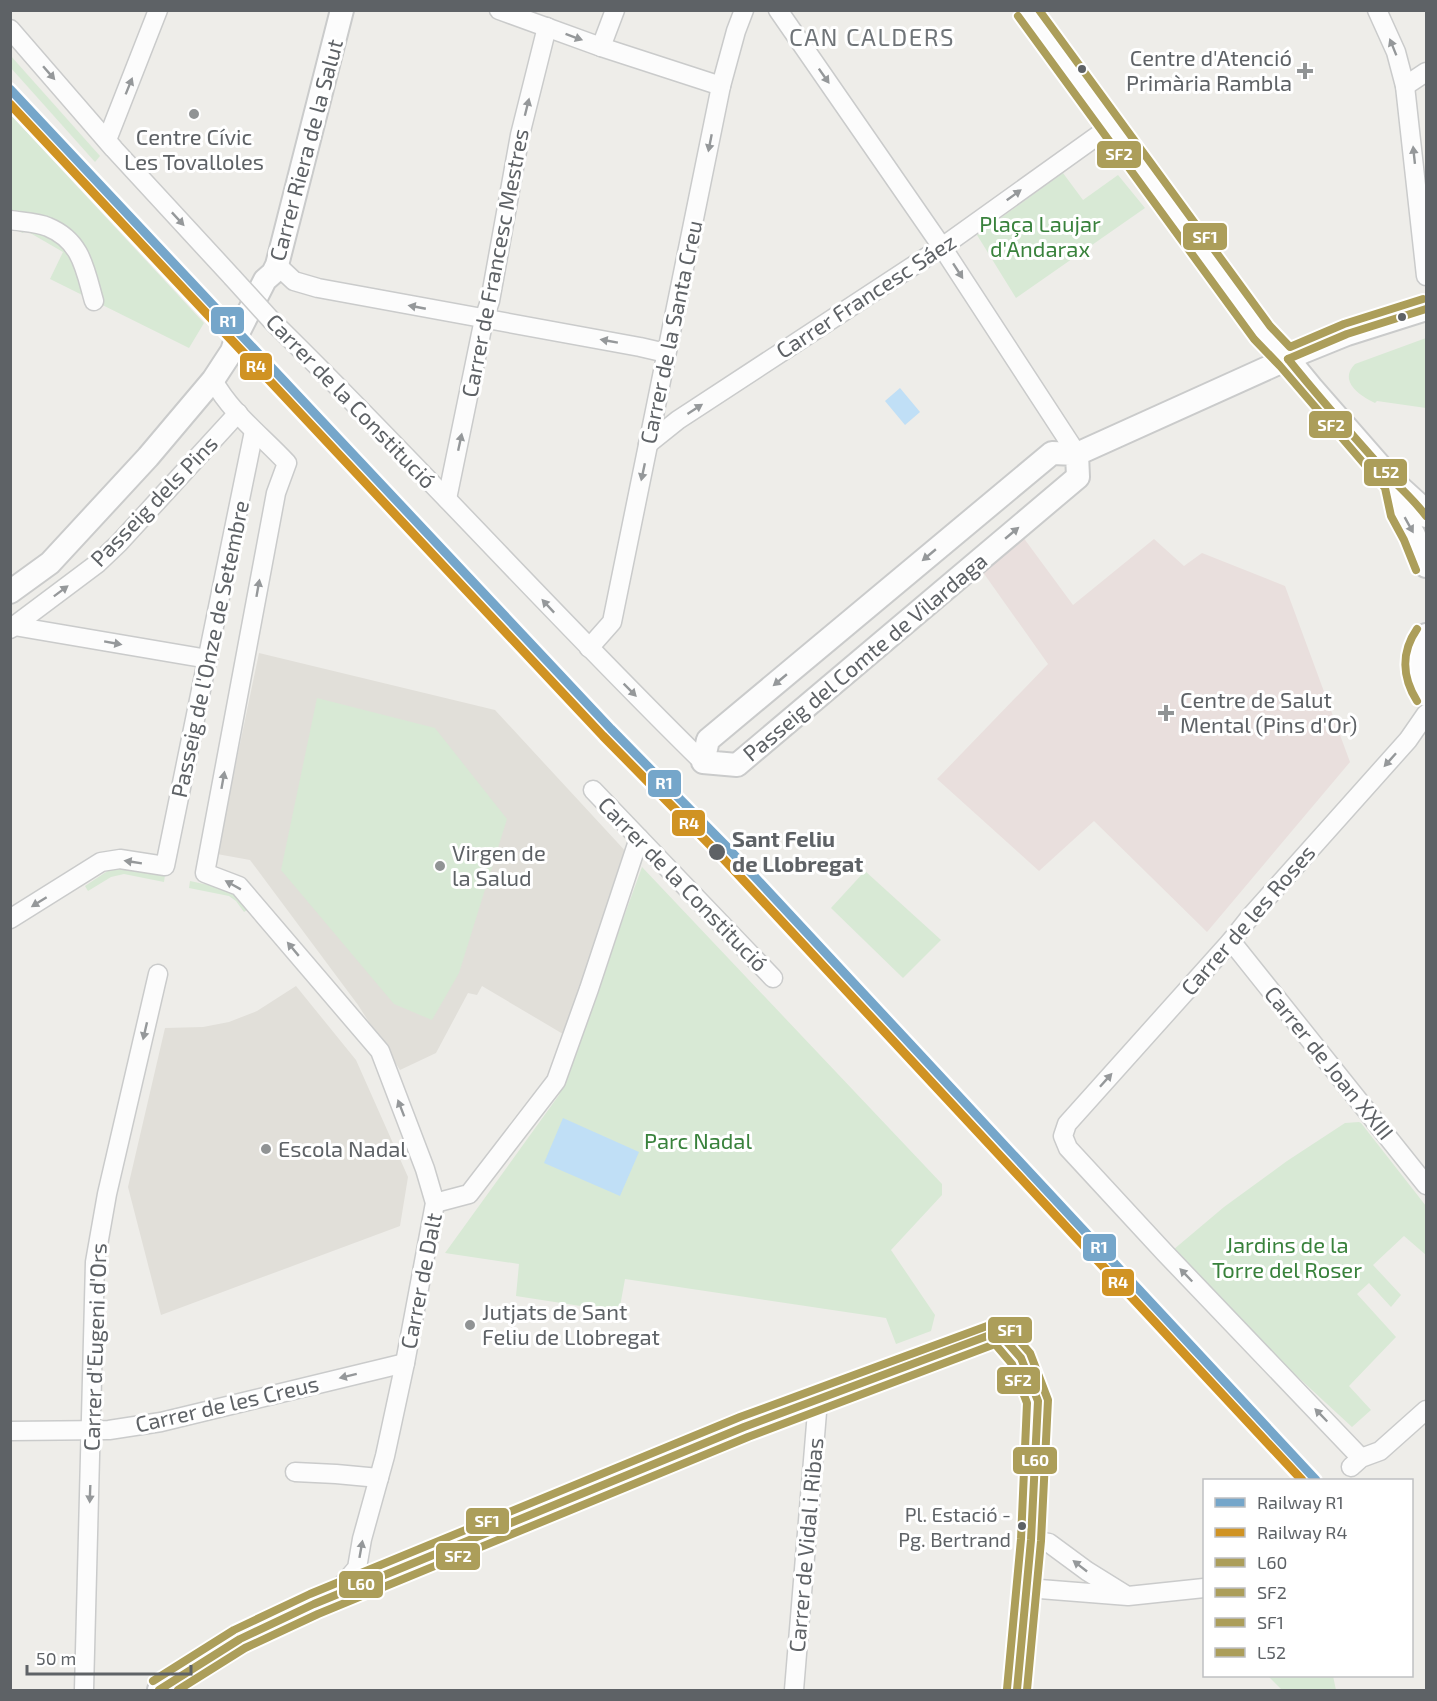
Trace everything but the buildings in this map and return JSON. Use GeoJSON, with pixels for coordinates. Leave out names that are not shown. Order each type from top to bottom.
{"type":"FeatureCollection","features":[{"type":"Feature","properties":{"kind":"street"},"geometry":{"type":"LineString","coordinates":[[107,140],[158,10]]}},
{"type":"Feature","properties":{"kind":"street","name":"Carrer Riera de la Salut"},"geometry":{"type":"LineString","coordinates":[[213,380],[232,351],[238,333],[266,279],[277,265],[342,10]]}},
{"type":"Feature","properties":{"kind":"street"},"geometry":{"type":"LineString","coordinates":[[499,10],[601,47],[722,86]]}},
{"type":"Feature","properties":{"kind":"street"},"geometry":{"type":"LineString","coordinates":[[601,47],[615,10]]}},
{"type":"Feature","properties":{"kind":"street"},"geometry":{"type":"LineString","coordinates":[[742,17],[761,10]]}},
{"type":"Feature","properties":{"kind":"street"},"geometry":{"type":"LineString","coordinates":[[778,10],[942,247],[1077,454]]}},
{"type":"Feature","properties":{"kind":"street"},"geometry":{"type":"LineString","coordinates":[[1026,10],[1262,333],[1288,358],[1426,516]]}},
{"type":"Feature","properties":{"kind":"street"},"geometry":{"type":"LineString","coordinates":[[1377,10],[1396,52],[1406,86],[1426,276]]}},
{"type":"Feature","properties":{"kind":"street","name":"Carrer de la Santa Creu"},"geometry":{"type":"LineString","coordinates":[[589,648],[612,622],[722,86],[742,17]]}},
{"type":"Feature","properties":{"kind":"street","name":"Carrer de Francesc Mestres"},"geometry":{"type":"LineString","coordinates":[[447,499],[484,319],[490,301],[520,135],[547,27]]}},
{"type":"Feature","properties":{"kind":"street","name":"Carrer de la Constitució"},"geometry":{"type":"LineString","coordinates":[[10,29],[107,140],[272,321],[589,648],[703,762]]}},
{"type":"Feature","properties":{"kind":"street"},"geometry":{"type":"LineString","coordinates":[[1406,86],[1426,72]]}},
{"type":"Feature","properties":{"kind":"street","name":"Carrer Francesc Sáez"},"geometry":{"type":"LineString","coordinates":[[648,444],[678,420],[942,247],[1111,126]]}},
{"type":"Feature","properties":{"kind":"street"},"geometry":{"type":"LineString","coordinates":[[10,220],[47,226],[68,239],[81,256],[94,301]]}},
{"type":"Feature","properties":{"kind":"street"},"geometry":{"type":"LineString","coordinates":[[277,265],[294,281],[318,288],[640,346],[666,353]]}},
{"type":"Feature","properties":{"kind":"street","name":"Passeig del Comte de Vilardaga"},"geometry":{"type":"LineString","coordinates":[[1077,454],[1078,477],[736,765],[703,762],[708,740],[1052,453],[1077,454],[1288,358],[1347,334],[1426,309]]}},
{"type":"Feature","properties":{"kind":"street"},"geometry":{"type":"LineString","coordinates":[[213,380],[219,391],[254,431]]}},
{"type":"Feature","properties":{"kind":"street","name":"Passeig dels Pins"},"geometry":{"type":"LineString","coordinates":[[10,592],[50,563],[148,457],[213,380]]}},
{"type":"Feature","properties":{"kind":"street","name":"Passeig dels Pins"},"geometry":{"type":"LineString","coordinates":[[12,628],[98,562],[119,543],[238,413]]}},
{"type":"Feature","properties":{"kind":"street","name":"Passeig de l'Onze de Setembre"},"geometry":{"type":"LineString","coordinates":[[254,431],[287,463],[276,493],[205,873],[239,886],[380,1052],[425,1169],[435,1203]]}},
{"type":"Feature","properties":{"kind":"street","name":"Passeig de l'Onze de Setembre"},"geometry":{"type":"LineString","coordinates":[[10,919],[101,862],[120,860],[165,866],[254,431]]}},
{"type":"Feature","properties":{"kind":"street"},"geometry":{"type":"LineString","coordinates":[[1395,483],[1401,512],[1414,535],[1426,566]]}},
{"type":"Feature","properties":{"kind":"street"},"geometry":{"type":"LineString","coordinates":[[12,628],[208,659]]}},
{"type":"Feature","properties":{"kind":"street"},"geometry":{"type":"LineString","coordinates":[[1426,635],[1415,660],[1416,676],[1426,695]]}},
{"type":"Feature","properties":{"kind":"street","name":"Carrer de les Roses"},"geometry":{"type":"LineString","coordinates":[[1426,714],[1408,740],[1067,1124],[1063,1136],[1068,1148],[1356,1462],[1380,1451],[1426,1410]]}},
{"type":"Feature","properties":{"kind":"street","name":"Carrer de la Constitució"},"geometry":{"type":"LineString","coordinates":[[593,790],[773,978]]}},
{"type":"Feature","properties":{"kind":"street","name":"Carrer de Dalt"},"geometry":{"type":"LineString","coordinates":[[331,1598],[357,1568],[405,1363],[435,1203],[469,1194],[556,1081],[639,838]]}},
{"type":"Feature","properties":{"kind":"street","name":"Carrer de Joan XXIII"},"geometry":{"type":"LineString","coordinates":[[1231,941],[1426,1185]]}},
{"type":"Feature","properties":{"kind":"street","name":"Carrer d'Eugeni d'Ors"},"geometry":{"type":"LineString","coordinates":[[84,1690],[92,1430],[94,1262],[107,1194],[158,974]]}},
{"type":"Feature","properties":{"kind":"street"},"geometry":{"type":"LineString","coordinates":[[159,1690],[240,1639],[314,1604],[744,1427],[998,1332],[1021,1358],[1038,1401],[1031,1540],[1017,1690]]}},
{"type":"Feature","properties":{"kind":"street","name":"Carrer de les Creus"},"geometry":{"type":"LineString","coordinates":[[10,1431],[109,1430],[161,1422],[405,1363]]}},
{"type":"Feature","properties":{"kind":"street","name":"Carrer de Vidal i Ribas"},"geometry":{"type":"LineString","coordinates":[[794,1690],[818,1400]]}},
{"type":"Feature","properties":{"kind":"street"},"geometry":{"type":"LineString","coordinates":[[295,1472],[379,1478]]}},
{"type":"Feature","properties":{"kind":"street"},"geometry":{"type":"LineString","coordinates":[[1031,1540],[1049,1542],[1087,1571],[1128,1596]]}},
{"type":"Feature","properties":{"kind":"street"},"geometry":{"type":"LineString","coordinates":[[1027,1588],[1128,1596],[1203,1588]]}},
{"type":"Feature","properties":{"kind":"shaded area","name":"Centre de Salut Mental (Pins d'Or)"},"geometry":{"type":"Polygon","coordinates":[[[1020,533],[1073,605],[1154,539],[1184,566],[1202,553],[1285,586],[1350,762],[1207,932],[1094,821],[1039,871],[937,779],[1048,664],[980,568],[1020,533]]]}},
{"type":"Feature","properties":{"kind":"shaded area","name":"Virgen de la Salud"},"geometry":{"type":"Polygon","coordinates":[[[259,653],[495,710],[629,855],[563,1034],[482,986],[477,995],[468,993],[436,1053],[400,1070],[358,1005],[250,860],[217,854],[259,653]]]}},
{"type":"Feature","properties":{"kind":"shaded area","name":"Escola Nadal"},"geometry":{"type":"Polygon","coordinates":[[[296,986],[356,1060],[408,1177],[400,1226],[161,1315],[128,1187],[165,1028],[203,1027],[229,1022],[257,1011],[296,986]]]}},
{"type":"Feature","properties":{"kind":"green space"},"geometry":{"type":"Polygon","coordinates":[[[10,55],[100,156],[95,162],[11,68],[10,55]]]}},
{"type":"Feature","properties":{"kind":"green space"},"geometry":{"type":"Polygon","coordinates":[[[10,114],[204,323],[189,348],[50,279],[63,252],[25,230],[23,233],[11,228],[10,114]]]}},
{"type":"Feature","properties":{"kind":"green space","name":"Plaça Laujar d'Andarax"},"geometry":{"type":"Polygon","coordinates":[[[1063,173],[1083,200],[1118,175],[1145,208],[1016,298],[977,235],[1063,173]]]}},
{"type":"Feature","properties":{"kind":"green space"},"geometry":{"type":"Polygon","coordinates":[[[1426,338],[1426,408],[1377,401],[1375,403],[1353,387],[1349,376],[1355,364],[1426,338]]]}},
{"type":"Feature","properties":{"kind":"green space"},"geometry":{"type":"Polygon","coordinates":[[[317,698],[435,728],[507,819],[459,973],[432,1020],[394,1004],[281,870],[317,698]]]}},
{"type":"Feature","properties":{"kind":"green space"},"geometry":{"type":"Polygon","coordinates":[[[118,867],[165,875],[164,882],[124,874],[111,877],[88,891],[85,886],[109,870],[118,867]]]}},
{"type":"Feature","properties":{"kind":"green space","name":"Parc Nadal"},"geometry":{"type":"Polygon","coordinates":[[[642,867],[942,1184],[942,1195],[891,1250],[935,1315],[931,1331],[896,1344],[886,1318],[625,1279],[619,1312],[516,1296],[519,1264],[445,1253],[559,1095],[642,867]]]}},
{"type":"Feature","properties":{"kind":"green space"},"geometry":{"type":"Polygon","coordinates":[[[865,871],[941,940],[903,978],[831,908],[865,871]]]}},
{"type":"Feature","properties":{"kind":"green space"},"geometry":{"type":"Polygon","coordinates":[[[190,881],[232,890],[250,908],[244,912],[229,896],[189,888],[190,881]]]}},
{"type":"Feature","properties":{"kind":"green space","name":"Jardins de la Torre del Roser"},"geometry":{"type":"Polygon","coordinates":[[[1359,1122],[1426,1206],[1426,1255],[1404,1236],[1373,1265],[1401,1295],[1391,1307],[1369,1283],[1357,1294],[1396,1337],[1349,1386],[1371,1410],[1352,1427],[1246,1329],[1173,1250],[1224,1207],[1287,1161],[1345,1123],[1359,1122]]]}},
{"type":"Feature","properties":{"kind":"green space"},"geometry":{"type":"Polygon","coordinates":[[[1269,1677],[1333,1677],[1336,1690],[1282,1690],[1269,1677]]]}},
{"type":"Feature","properties":{"kind":"water"},"geometry":{"type":"Polygon","coordinates":[[[900,388],[920,412],[905,425],[885,401],[900,388]]]}},
{"type":"Feature","properties":{"kind":"water"},"geometry":{"type":"Polygon","coordinates":[[[563,1118],[639,1152],[620,1196],[544,1163],[563,1118]]]}},
{"type":"Feature","properties":{"kind":"rail line","name":"R1"},"geometry":{"type":"LineString","coordinates":[[10,89],[611,729],[727,847],[1315,1479]]}},
{"type":"Feature","properties":{"kind":"rail line","name":"R4"},"geometry":{"type":"LineString","coordinates":[[10,104],[603,736],[719,854],[1301,1479]]}},
{"type":"Feature","properties":{"kind":"transit line","name":"SF1"},"geometry":{"type":"LineString","coordinates":[[1039,10],[1270,326],[1290,347],[1344,324],[1423,299]]}},
{"type":"Feature","properties":{"kind":"transit line","name":"SF2"},"geometry":{"type":"LineString","coordinates":[[1018,16],[1254,339],[1385,488],[1391,516],[1416,570]]}},
{"type":"Feature","properties":{"kind":"transit line","name":"L52"},"geometry":{"type":"LineString","coordinates":[[1288,359],[1347,334],[1426,309]]}},
{"type":"Feature","properties":{"kind":"transit line","name":"L52"},"geometry":{"type":"LineString","coordinates":[[1288,359],[1426,516]]}},
{"type":"Feature","properties":{"kind":"transit line","name":"SF2"},"geometry":{"type":"LineString","coordinates":[[1417,629],[1408,647],[1405,665],[1408,683],[1417,701]]}},
{"type":"Feature","properties":{"kind":"transit line","name":"SF1"},"geometry":{"type":"LineString","coordinates":[[153,1681],[234,1630],[310,1594],[740,1417],[998,1322],[1005,1324],[1030,1353],[1048,1400],[1041,1541],[1027,1690]]}},
{"type":"Feature","properties":{"kind":"transit line","name":"L60"},"geometry":{"type":"LineString","coordinates":[[998,1332],[1021,1358],[1038,1401],[1031,1540],[1017,1690]]}},
{"type":"Feature","properties":{"kind":"transit line","name":"L60"},"geometry":{"type":"LineString","coordinates":[[159,1690],[240,1639],[314,1604],[744,1427],[998,1332]]}},
{"type":"Feature","properties":{"kind":"transit line","name":"SF2"},"geometry":{"type":"LineString","coordinates":[[178,1690],[245,1648],[318,1614],[748,1437],[995,1344],[1012,1364],[1027,1403],[1021,1539],[1007,1689]]}},
{"type":"Feature","properties":{"kind":"place","name":"Centre d'Atenció Primària Rambla"},"geometry":{"type":"Point","coordinates":[1305,71]}},
{"type":"Feature","properties":{"kind":"place","name":"Centre Cívic Les Tovalloles"},"geometry":{"type":"Point","coordinates":[194,114]}},
{"type":"Feature","properties":{"kind":"place","name":"Centre de Salut Mental (Pins d'Or)"},"geometry":{"type":"Point","coordinates":[1166,713]}},
{"type":"Feature","properties":{"kind":"place","name":"Sant Feliu de Llobregat"},"geometry":{"type":"Point","coordinates":[717,852]}},
{"type":"Feature","properties":{"kind":"place","name":"Virgen de la Salud"},"geometry":{"type":"Point","coordinates":[440,866]}},
{"type":"Feature","properties":{"kind":"place","name":"Escola Nadal"},"geometry":{"type":"Point","coordinates":[266,1149]}},
{"type":"Feature","properties":{"kind":"place","name":"Jutjats de Sant Feliu de Llobregat"},"geometry":{"type":"Point","coordinates":[470,1325]}},
{"type":"Feature","properties":{"kind":"place","name":"Pl. Estació - Pg. Bertrand"},"geometry":{"type":"Point","coordinates":[1022,1526]}},
{"type":"Feature","properties":{"kind":"district","name":"CAN CALDERS"},"geometry":{"type":"Point","coordinates":[872,38]}}]}
